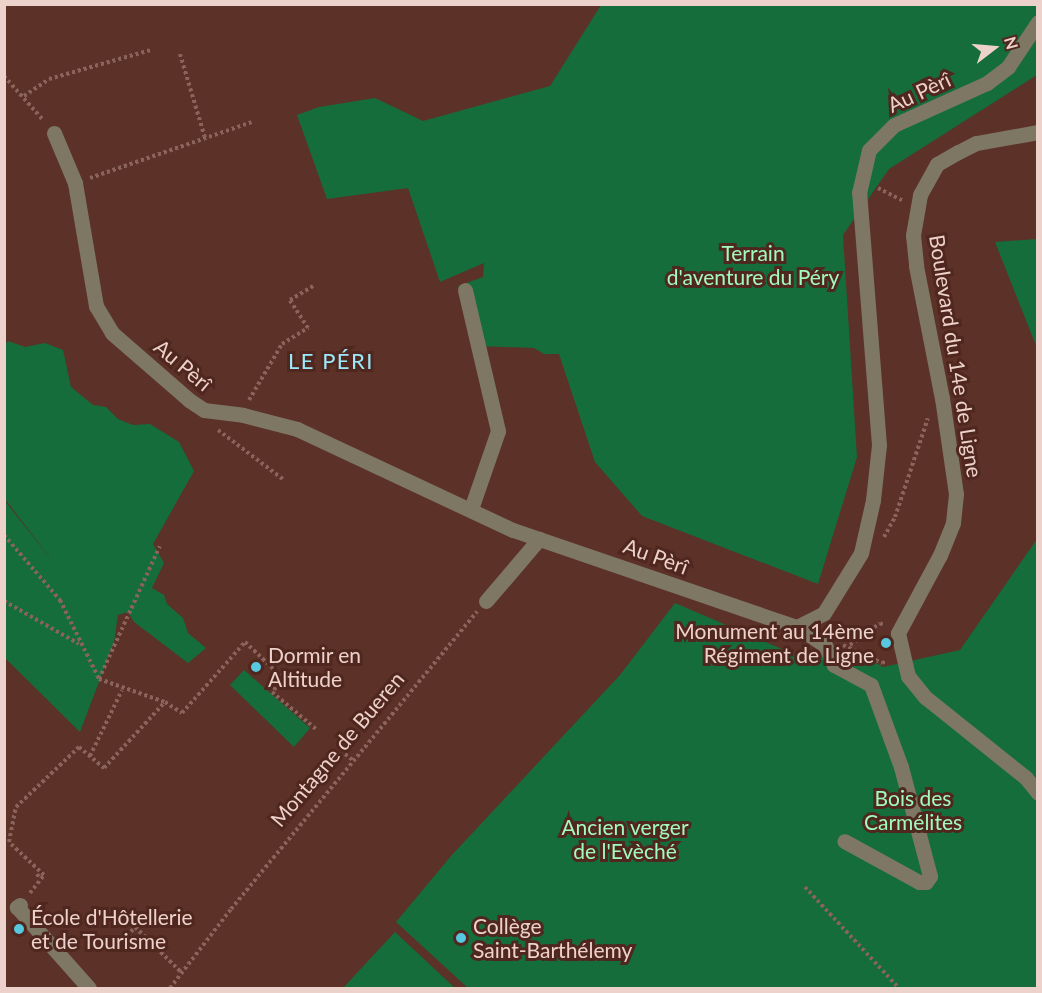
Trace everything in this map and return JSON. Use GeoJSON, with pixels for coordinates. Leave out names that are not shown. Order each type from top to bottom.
{"type":"FeatureCollection","features":[{"type":"Feature","properties":{"kind":"street","name":"Au Pèrî"},"geometry":{"type":"LineString","coordinates":[[54,133],[75,183],[96,306],[112,333],[204,410],[243,415],[297,429],[539,539],[797,627],[824,613],[861,553],[873,500],[879,445],[860,193],[862,169],[877,138],[894,125],[987,84],[1008,67],[1038,22]]}},
{"type":"Feature","properties":{"kind":"street","name":"Boulevard du 14e de Ligne"},"geometry":{"type":"LineString","coordinates":[[898,633],[953,523],[956,494],[942,398],[916,266],[913,235],[917,206],[937,165],[976,142],[1038,132]]}},
{"type":"Feature","properties":{"kind":"street"},"geometry":{"type":"LineString","coordinates":[[465,290],[498,431],[471,509]]}},
{"type":"Feature","properties":{"kind":"street"},"geometry":{"type":"LineString","coordinates":[[486,601],[539,539]]}},
{"type":"Feature","properties":{"kind":"street"},"geometry":{"type":"LineString","coordinates":[[797,627],[825,645],[834,665],[871,685],[901,767],[930,876],[926,882],[919,882],[844,842]]}},
{"type":"Feature","properties":{"kind":"street"},"geometry":{"type":"LineString","coordinates":[[898,633],[901,654],[908,676],[925,697],[1026,778],[1038,793]]}},
{"type":"Feature","properties":{"kind":"street"},"geometry":{"type":"LineString","coordinates":[[20,905],[17,907],[89,988]]}},
{"type":"Feature","properties":{"kind":"path"},"geometry":{"type":"LineString","coordinates":[[24,96],[49,79],[151,50]]}},
{"type":"Feature","properties":{"kind":"path"},"geometry":{"type":"LineString","coordinates":[[180,54],[205,138]]}},
{"type":"Feature","properties":{"kind":"path"},"geometry":{"type":"LineString","coordinates":[[4,76],[24,96],[54,133]]}},
{"type":"Feature","properties":{"kind":"path"},"geometry":{"type":"LineString","coordinates":[[75,183],[252,122]]}},
{"type":"Feature","properties":{"kind":"path"},"geometry":{"type":"LineString","coordinates":[[862,169],[882,193],[917,206]]}},
{"type":"Feature","properties":{"kind":"path"},"geometry":{"type":"LineString","coordinates":[[243,415],[261,374],[282,344],[308,328],[290,300],[315,285]]}},
{"type":"Feature","properties":{"kind":"path"},"geometry":{"type":"LineString","coordinates":[[861,553],[878,547],[895,517],[925,422],[942,398]]}},
{"type":"Feature","properties":{"kind":"path"},"geometry":{"type":"LineString","coordinates":[[204,410],[211,425],[284,480]]}},
{"type":"Feature","properties":{"kind":"path"},"geometry":{"type":"LineString","coordinates":[[4,535],[60,600],[98,678],[122,690],[165,702],[182,713],[245,642],[283,678],[272,692],[316,729]]}},
{"type":"Feature","properties":{"kind":"path"},"geometry":{"type":"LineString","coordinates":[[98,678],[160,546]]}},
{"type":"Feature","properties":{"kind":"path"},"geometry":{"type":"LineString","coordinates":[[4,601],[80,644]]}},
{"type":"Feature","properties":{"kind":"path","name":"Montagne de Bueren"},"geometry":{"type":"LineString","coordinates":[[170,988],[486,601]]}},
{"type":"Feature","properties":{"kind":"path"},"geometry":{"type":"LineString","coordinates":[[898,633],[880,623],[850,645],[882,663],[901,654]]}},
{"type":"Feature","properties":{"kind":"path"},"geometry":{"type":"LineString","coordinates":[[90,756],[122,690]]}},
{"type":"Feature","properties":{"kind":"path"},"geometry":{"type":"LineString","coordinates":[[37,884],[44,875],[9,842],[16,807],[79,747],[104,768],[165,702]]}},
{"type":"Feature","properties":{"kind":"path"},"geometry":{"type":"LineString","coordinates":[[345,754],[354,761]]}},
{"type":"Feature","properties":{"kind":"path"},"geometry":{"type":"LineString","coordinates":[[805,887],[898,988]]}},
{"type":"Feature","properties":{"kind":"path"},"geometry":{"type":"LineString","coordinates":[[115,942],[119,945],[135,927],[182,974]]}},
{"type":"Feature","properties":{"kind":"green space","name":"Terrain d'aventure du Péry"},"geometry":{"type":"Polygon","coordinates":[[[601,5],[1037,5],[1037,75],[889,169],[843,235],[857,457],[818,584],[642,516],[595,462],[559,354],[544,354],[534,348],[476,346],[458,286],[483,277],[484,263],[440,282],[408,188],[327,199],[297,115],[319,107],[375,98],[423,121],[550,86],[601,5]]]}},
{"type":"Feature","properties":{"kind":"green space"},"geometry":{"type":"Polygon","coordinates":[[[1038,239],[1037,348],[995,242],[1038,239]]]}},
{"type":"Feature","properties":{"kind":"green space"},"geometry":{"type":"Polygon","coordinates":[[[8,341],[25,347],[45,343],[63,350],[71,387],[93,405],[106,407],[118,419],[133,425],[150,424],[179,442],[194,471],[153,544],[164,563],[152,588],[164,595],[167,604],[183,618],[188,633],[206,648],[188,663],[134,622],[128,612],[118,615],[114,642],[80,732],[5,658],[5,501],[57,567],[5,499],[4,346],[8,341]]]}},
{"type":"Feature","properties":{"kind":"green space"},"geometry":{"type":"Polygon","coordinates":[[[1037,539],[1037,988],[468,988],[396,922],[451,856],[620,675],[675,603],[803,658],[851,649],[883,667],[960,650],[1037,539]]]}},
{"type":"Feature","properties":{"kind":"green space"},"geometry":{"type":"Polygon","coordinates":[[[244,670],[310,728],[294,747],[230,685],[244,670]]]}},
{"type":"Feature","properties":{"kind":"green space"},"geometry":{"type":"Polygon","coordinates":[[[395,932],[455,988],[343,988],[395,932]]]}},
{"type":"Feature","properties":{"kind":"place","name":"Monument au 14ème Régiment de Ligne"},"geometry":{"type":"Point","coordinates":[886,643]}},
{"type":"Feature","properties":{"kind":"place","name":"Dormir en Altitude"},"geometry":{"type":"Point","coordinates":[256,667]}},
{"type":"Feature","properties":{"kind":"place","name":"École d'Hôtellerie et de Tourisme"},"geometry":{"type":"Point","coordinates":[19,929]}},
{"type":"Feature","properties":{"kind":"place","name":"Collège Saint-Barthélemy"},"geometry":{"type":"Point","coordinates":[461,938]}},
{"type":"Feature","properties":{"kind":"district","name":"LE PÉRI"},"geometry":{"type":"Point","coordinates":[331,361]}},
{"type":"Feature","properties":{"kind":"park label","name":"Bois des Carmélites"},"geometry":{"type":"Point","coordinates":[913,810]}},
{"type":"Feature","properties":{"kind":"park label","name":"Ancien verger de l'Evèché"},"geometry":{"type":"Point","coordinates":[625,839]}}]}
